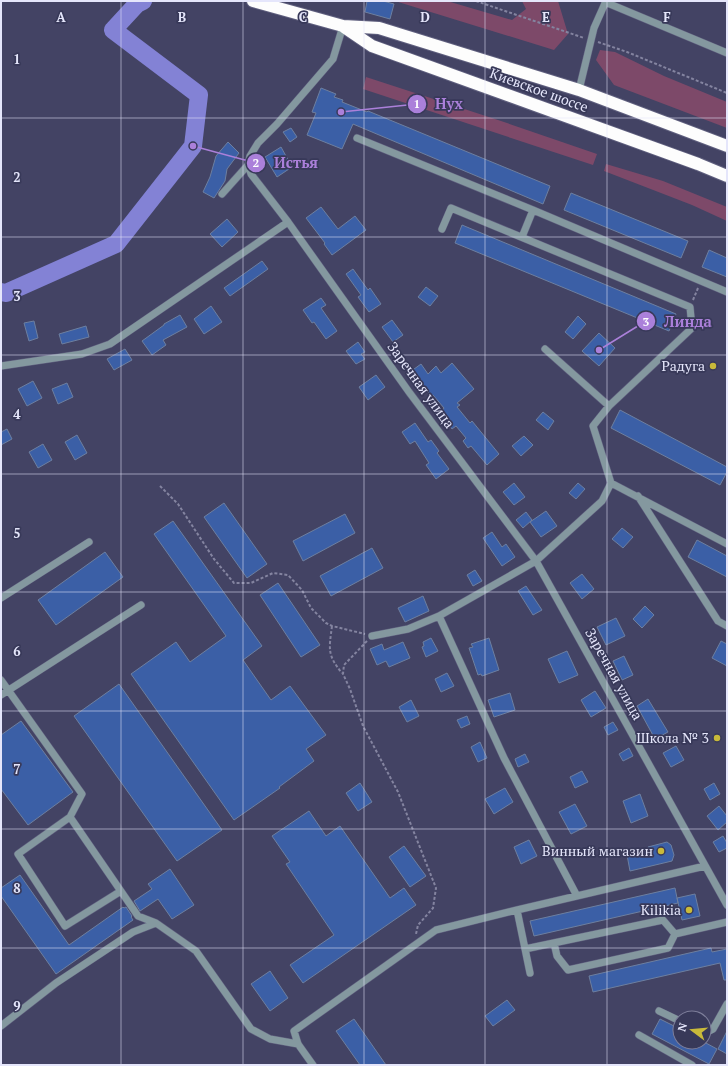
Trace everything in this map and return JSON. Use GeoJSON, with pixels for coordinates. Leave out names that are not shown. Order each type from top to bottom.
{"type":"FeatureCollection","features":[{"type":"Feature","properties":{"kind":"highway","name":"Киевское шоссе"},"geometry":{"type":"LineString","coordinates":[[253,1],[343,26],[379,28],[579,90],[727,146]]}},
{"type":"Feature","properties":{"kind":"highway","name":"Киевское шоссе"},"geometry":{"type":"LineString","coordinates":[[343,26],[372,46],[698,164],[727,176]]}},
{"type":"Feature","properties":{"kind":"street"},"geometry":{"type":"LineString","coordinates":[[579,90],[594,28],[606,2],[727,53]]}},
{"type":"Feature","properties":{"kind":"street"},"geometry":{"type":"LineString","coordinates":[[222,194],[248,165],[250,156],[258,143],[277,124],[333,58],[343,26]]}},
{"type":"Feature","properties":{"kind":"street"},"geometry":{"type":"LineString","coordinates":[[357,138],[727,292]]}},
{"type":"Feature","properties":{"kind":"street","name":"Заречная улица"},"geometry":{"type":"LineString","coordinates":[[248,165],[251,174],[288,222],[409,392],[536,561],[727,905]]}},
{"type":"Feature","properties":{"kind":"street"},"geometry":{"type":"LineString","coordinates":[[372,636],[408,629],[439,616],[536,561],[602,501],[611,483],[593,426],[609,406],[692,328],[690,307],[451,208],[442,229]]}},
{"type":"Feature","properties":{"kind":"street"},"geometry":{"type":"LineString","coordinates":[[522,237],[532,210]]}},
{"type":"Feature","properties":{"kind":"street"},"geometry":{"type":"LineString","coordinates":[[1,366],[82,354],[110,344],[288,222]]}},
{"type":"Feature","properties":{"kind":"street"},"geometry":{"type":"LineString","coordinates":[[545,349],[609,406]]}},
{"type":"Feature","properties":{"kind":"street"},"geometry":{"type":"LineString","coordinates":[[611,483],[727,544]]}},
{"type":"Feature","properties":{"kind":"street"},"geometry":{"type":"LineString","coordinates":[[638,496],[718,621],[727,626]]}},
{"type":"Feature","properties":{"kind":"street"},"geometry":{"type":"LineString","coordinates":[[1,598],[88,542]]}},
{"type":"Feature","properties":{"kind":"street"},"geometry":{"type":"LineString","coordinates":[[1,695],[141,605]]}},
{"type":"Feature","properties":{"kind":"street"},"geometry":{"type":"LineString","coordinates":[[439,616],[504,758],[577,896]]}},
{"type":"Feature","properties":{"kind":"street"},"geometry":{"type":"LineString","coordinates":[[1,680],[82,794],[70,817],[18,854],[65,926],[121,891]]}},
{"type":"Feature","properties":{"kind":"street"},"geometry":{"type":"LineString","coordinates":[[70,817],[138,916],[156,923],[196,951],[251,1029],[270,1039],[298,1044]]}},
{"type":"Feature","properties":{"kind":"street"},"geometry":{"type":"LineString","coordinates":[[313,1065],[298,1044],[294,1031],[436,930],[705,866]]}},
{"type":"Feature","properties":{"kind":"street"},"geometry":{"type":"LineString","coordinates":[[517,910],[530,973]]}},
{"type":"Feature","properties":{"kind":"street"},"geometry":{"type":"LineString","coordinates":[[525,949],[663,920],[675,934]]}},
{"type":"Feature","properties":{"kind":"street"},"geometry":{"type":"LineString","coordinates":[[675,934],[727,922]]}},
{"type":"Feature","properties":{"kind":"street"},"geometry":{"type":"LineString","coordinates":[[1,1026],[56,983],[126,936],[156,923]]}},
{"type":"Feature","properties":{"kind":"street"},"geometry":{"type":"LineString","coordinates":[[554,943],[557,956],[568,970],[668,948],[675,934]]}},
{"type":"Feature","properties":{"kind":"street"},"geometry":{"type":"LineString","coordinates":[[712,1029],[727,1004]]}},
{"type":"Feature","properties":{"kind":"street"},"geometry":{"type":"LineString","coordinates":[[659,1011],[672,1017]]}},
{"type":"Feature","properties":{"kind":"street"},"geometry":{"type":"LineString","coordinates":[[638,1035],[692,1065]]}},
{"type":"Feature","properties":{"kind":"path"},"geometry":{"type":"LineString","coordinates":[[476,1],[627,52],[727,93]]}},
{"type":"Feature","properties":{"kind":"path"},"geometry":{"type":"LineString","coordinates":[[690,307],[701,281]]}},
{"type":"Feature","properties":{"kind":"path"},"geometry":{"type":"LineString","coordinates":[[160,486],[178,504],[214,559],[234,583],[251,583],[273,573],[288,575],[302,590],[311,608],[332,626],[372,636],[344,665],[343,674]]}},
{"type":"Feature","properties":{"kind":"path"},"geometry":{"type":"LineString","coordinates":[[332,626],[330,648],[334,662],[343,674],[363,726],[398,792],[436,888],[433,908],[418,925],[413,945]]}},
{"type":"Feature","properties":{"kind":"shaded area"},"geometry":{"type":"Polygon","coordinates":[[[395,1],[447,1],[512,20],[526,9],[522,1],[558,1],[568,34],[554,50],[395,1]]]}},
{"type":"Feature","properties":{"kind":"shaded area"},"geometry":{"type":"Polygon","coordinates":[[[600,50],[615,52],[664,76],[727,102],[727,128],[614,85],[596,60],[600,50]]]}},
{"type":"Feature","properties":{"kind":"shaded area"},"geometry":{"type":"Polygon","coordinates":[[[366,77],[597,154],[593,165],[363,89],[366,77]]]}},
{"type":"Feature","properties":{"kind":"shaded area"},"geometry":{"type":"Polygon","coordinates":[[[606,164],[663,181],[727,207],[727,221],[692,205],[604,171],[606,164]]]}},
{"type":"Feature","properties":{"kind":"building"},"geometry":{"type":"Polygon","coordinates":[[[367,1],[383,1],[394,4],[390,19],[365,12],[367,1]]]}},
{"type":"Feature","properties":{"kind":"building"},"geometry":{"type":"Polygon","coordinates":[[[321,88],[336,94],[334,97],[343,100],[342,102],[367,112],[368,111],[550,186],[543,204],[353,124],[342,149],[307,135],[316,113],[312,112],[321,88]]]}},
{"type":"Feature","properties":{"kind":"building"},"geometry":{"type":"Polygon","coordinates":[[[291,128],[297,137],[290,142],[283,132],[291,128]]]}},
{"type":"Feature","properties":{"kind":"building"},"geometry":{"type":"Polygon","coordinates":[[[228,142],[239,153],[227,169],[225,181],[214,198],[203,192],[210,177],[216,156],[228,142]]]}},
{"type":"Feature","properties":{"kind":"building"},"geometry":{"type":"Polygon","coordinates":[[[281,147],[292,167],[277,177],[265,157],[281,147]]]}},
{"type":"Feature","properties":{"kind":"building"},"geometry":{"type":"Polygon","coordinates":[[[571,193],[688,241],[681,258],[564,210],[571,193]]]}},
{"type":"Feature","properties":{"kind":"building"},"geometry":{"type":"Polygon","coordinates":[[[321,207],[338,229],[355,216],[366,230],[332,255],[306,218],[321,207]]]}},
{"type":"Feature","properties":{"kind":"building"},"geometry":{"type":"Polygon","coordinates":[[[227,219],[238,232],[222,247],[210,234],[227,219]]]}},
{"type":"Feature","properties":{"kind":"building"},"geometry":{"type":"Polygon","coordinates":[[[462,225],[676,314],[669,331],[455,243],[462,225]]]}},
{"type":"Feature","properties":{"kind":"building"},"geometry":{"type":"Polygon","coordinates":[[[709,250],[727,258],[727,277],[702,267],[709,250]]]}},
{"type":"Feature","properties":{"kind":"building"},"geometry":{"type":"Polygon","coordinates":[[[262,261],[268,269],[230,296],[224,288],[262,261]]]}},
{"type":"Feature","properties":{"kind":"building"},"geometry":{"type":"Polygon","coordinates":[[[353,269],[368,290],[370,288],[381,304],[369,312],[358,297],[361,295],[346,274],[353,269]]]}},
{"type":"Feature","properties":{"kind":"building"},"geometry":{"type":"Polygon","coordinates":[[[426,287],[438,296],[430,306],[418,297],[426,287]]]}},
{"type":"Feature","properties":{"kind":"building"},"geometry":{"type":"Polygon","coordinates":[[[321,298],[326,305],[321,308],[337,331],[326,339],[303,310],[321,298]]]}},
{"type":"Feature","properties":{"kind":"building"},"geometry":{"type":"Polygon","coordinates":[[[211,306],[222,322],[204,334],[194,319],[211,306]]]}},
{"type":"Feature","properties":{"kind":"building"},"geometry":{"type":"Polygon","coordinates":[[[180,315],[187,327],[163,340],[166,345],[152,355],[142,341],[164,324],[180,315]]]}},
{"type":"Feature","properties":{"kind":"building"},"geometry":{"type":"Polygon","coordinates":[[[578,316],[586,324],[573,339],[565,332],[578,316]]]}},
{"type":"Feature","properties":{"kind":"building"},"geometry":{"type":"Polygon","coordinates":[[[392,320],[403,335],[393,342],[382,327],[392,320]]]}},
{"type":"Feature","properties":{"kind":"building"},"geometry":{"type":"Polygon","coordinates":[[[34,321],[38,338],[29,341],[24,323],[34,321]]]}},
{"type":"Feature","properties":{"kind":"building"},"geometry":{"type":"Polygon","coordinates":[[[86,326],[89,337],[62,344],[59,334],[86,326]]]}},
{"type":"Feature","properties":{"kind":"building"},"geometry":{"type":"Polygon","coordinates":[[[599,333],[615,348],[599,366],[582,351],[599,333]]]}},
{"type":"Feature","properties":{"kind":"building"},"geometry":{"type":"Polygon","coordinates":[[[358,342],[365,352],[361,354],[365,359],[356,364],[346,351],[358,342]]]}},
{"type":"Feature","properties":{"kind":"building"},"geometry":{"type":"Polygon","coordinates":[[[125,349],[132,360],[114,370],[107,359],[125,349]]]}},
{"type":"Feature","properties":{"kind":"building"},"geometry":{"type":"Polygon","coordinates":[[[452,363],[474,389],[457,403],[460,405],[457,407],[470,423],[472,421],[499,454],[487,465],[471,446],[468,448],[463,441],[466,438],[456,426],[452,429],[444,418],[446,416],[442,411],[444,408],[433,395],[431,396],[417,377],[415,379],[410,372],[421,364],[428,374],[436,366],[441,373],[452,363]]]}},
{"type":"Feature","properties":{"kind":"building"},"geometry":{"type":"Polygon","coordinates":[[[376,375],[385,387],[368,400],[359,387],[376,375]]]}},
{"type":"Feature","properties":{"kind":"building"},"geometry":{"type":"Polygon","coordinates":[[[33,381],[42,398],[27,406],[18,389],[33,381]]]}},
{"type":"Feature","properties":{"kind":"building"},"geometry":{"type":"Polygon","coordinates":[[[67,383],[73,397],[58,404],[52,389],[67,383]]]}},
{"type":"Feature","properties":{"kind":"building"},"geometry":{"type":"Polygon","coordinates":[[[620,410],[727,467],[727,472],[720,485],[611,428],[620,410]]]}},
{"type":"Feature","properties":{"kind":"building"},"geometry":{"type":"Polygon","coordinates":[[[543,412],[554,421],[548,430],[536,420],[543,412]]]}},
{"type":"Feature","properties":{"kind":"building"},"geometry":{"type":"Polygon","coordinates":[[[415,423],[428,442],[431,440],[439,451],[437,453],[449,469],[436,479],[426,465],[429,463],[415,441],[410,444],[402,432],[415,423]]]}},
{"type":"Feature","properties":{"kind":"building"},"geometry":{"type":"Polygon","coordinates":[[[7,429],[12,439],[1,445],[1,432],[7,429]]]}},
{"type":"Feature","properties":{"kind":"building"},"geometry":{"type":"Polygon","coordinates":[[[77,435],[87,453],[75,460],[65,442],[77,435]]]}},
{"type":"Feature","properties":{"kind":"building"},"geometry":{"type":"Polygon","coordinates":[[[524,436],[533,445],[521,456],[512,446],[524,436]]]}},
{"type":"Feature","properties":{"kind":"building"},"geometry":{"type":"Polygon","coordinates":[[[43,444],[52,460],[38,468],[29,452],[43,444]]]}},
{"type":"Feature","properties":{"kind":"building"},"geometry":{"type":"Polygon","coordinates":[[[514,483],[525,497],[514,505],[503,492],[514,483]]]}},
{"type":"Feature","properties":{"kind":"building"},"geometry":{"type":"Polygon","coordinates":[[[578,483],[585,489],[576,499],[569,493],[578,483]]]}},
{"type":"Feature","properties":{"kind":"building"},"geometry":{"type":"Polygon","coordinates":[[[224,503],[267,564],[247,578],[204,517],[224,503]]]}},
{"type":"Feature","properties":{"kind":"building"},"geometry":{"type":"Polygon","coordinates":[[[546,511],[557,526],[541,537],[530,522],[546,511]]]}},
{"type":"Feature","properties":{"kind":"building"},"geometry":{"type":"Polygon","coordinates":[[[526,512],[532,520],[523,528],[516,520],[526,512]]]}},
{"type":"Feature","properties":{"kind":"building"},"geometry":{"type":"Polygon","coordinates":[[[345,514],[355,533],[303,561],[293,541],[345,514]]]}},
{"type":"Feature","properties":{"kind":"building"},"geometry":{"type":"Polygon","coordinates":[[[173,521],[262,646],[243,660],[271,700],[290,686],[326,735],[306,749],[314,761],[279,787],[280,788],[234,820],[131,674],[176,642],[190,662],[226,636],[154,534],[173,521]]]}},
{"type":"Feature","properties":{"kind":"building"},"geometry":{"type":"Polygon","coordinates":[[[622,528],[633,537],[623,548],[612,539],[622,528]]]}},
{"type":"Feature","properties":{"kind":"building"},"geometry":{"type":"Polygon","coordinates":[[[492,532],[502,547],[506,544],[515,557],[502,566],[483,538],[492,532]]]}},
{"type":"Feature","properties":{"kind":"building"},"geometry":{"type":"Polygon","coordinates":[[[697,540],[727,556],[727,577],[688,557],[697,540]]]}},
{"type":"Feature","properties":{"kind":"building"},"geometry":{"type":"Polygon","coordinates":[[[372,548],[383,568],[331,596],[320,576],[372,548]]]}},
{"type":"Feature","properties":{"kind":"building"},"geometry":{"type":"Polygon","coordinates":[[[105,552],[123,577],[56,625],[38,600],[105,552]]]}},
{"type":"Feature","properties":{"kind":"building"},"geometry":{"type":"Polygon","coordinates":[[[475,570],[482,581],[473,586],[467,575],[475,570]]]}},
{"type":"Feature","properties":{"kind":"building"},"geometry":{"type":"Polygon","coordinates":[[[582,574],[594,589],[582,599],[570,583],[582,574]]]}},
{"type":"Feature","properties":{"kind":"building"},"geometry":{"type":"Polygon","coordinates":[[[278,583],[320,645],[301,657],[260,595],[278,583]]]}},
{"type":"Feature","properties":{"kind":"building"},"geometry":{"type":"Polygon","coordinates":[[[526,586],[542,610],[533,615],[518,591],[526,586]]]}},
{"type":"Feature","properties":{"kind":"building"},"geometry":{"type":"Polygon","coordinates":[[[423,596],[429,611],[405,622],[398,608],[423,596]]]}},
{"type":"Feature","properties":{"kind":"building"},"geometry":{"type":"Polygon","coordinates":[[[645,606],[654,615],[642,628],[633,619],[645,606]]]}},
{"type":"Feature","properties":{"kind":"building"},"geometry":{"type":"Polygon","coordinates":[[[616,618],[625,636],[606,645],[597,627],[616,618]]]}},
{"type":"Feature","properties":{"kind":"building"},"geometry":{"type":"Polygon","coordinates":[[[431,638],[438,651],[426,657],[422,647],[424,646],[423,642],[431,638]]]}},
{"type":"Feature","properties":{"kind":"building"},"geometry":{"type":"Polygon","coordinates":[[[489,638],[499,670],[482,676],[481,674],[478,675],[469,648],[473,647],[471,644],[489,638]]]}},
{"type":"Feature","properties":{"kind":"building"},"geometry":{"type":"Polygon","coordinates":[[[721,641],[727,644],[727,666],[712,658],[721,641]]]}},
{"type":"Feature","properties":{"kind":"building"},"geometry":{"type":"Polygon","coordinates":[[[403,642],[410,658],[389,667],[386,661],[377,665],[370,649],[382,644],[384,650],[403,642]]]}},
{"type":"Feature","properties":{"kind":"building"},"geometry":{"type":"Polygon","coordinates":[[[567,651],[578,675],[559,683],[548,659],[567,651]]]}},
{"type":"Feature","properties":{"kind":"building"},"geometry":{"type":"Polygon","coordinates":[[[624,656],[633,675],[622,680],[613,661],[624,656]]]}},
{"type":"Feature","properties":{"kind":"building"},"geometry":{"type":"Polygon","coordinates":[[[447,673],[454,686],[441,692],[435,679],[447,673]]]}},
{"type":"Feature","properties":{"kind":"building"},"geometry":{"type":"Polygon","coordinates":[[[119,684],[222,830],[177,861],[74,716],[119,684]]]}},
{"type":"Feature","properties":{"kind":"building"},"geometry":{"type":"Polygon","coordinates":[[[595,691],[606,708],[591,717],[581,700],[595,691]]]}},
{"type":"Feature","properties":{"kind":"building"},"geometry":{"type":"Polygon","coordinates":[[[510,693],[515,710],[494,717],[488,700],[510,693]]]}},
{"type":"Feature","properties":{"kind":"building"},"geometry":{"type":"Polygon","coordinates":[[[648,699],[668,732],[655,739],[637,706],[648,699]]]}},
{"type":"Feature","properties":{"kind":"building"},"geometry":{"type":"Polygon","coordinates":[[[411,700],[419,716],[407,722],[399,707],[411,700]]]}},
{"type":"Feature","properties":{"kind":"building"},"geometry":{"type":"Polygon","coordinates":[[[467,716],[470,724],[461,728],[457,720],[467,716]]]}},
{"type":"Feature","properties":{"kind":"building"},"geometry":{"type":"Polygon","coordinates":[[[21,721],[73,792],[28,825],[1,789],[1,735],[21,721]]]}},
{"type":"Feature","properties":{"kind":"building"},"geometry":{"type":"Polygon","coordinates":[[[613,722],[618,730],[608,735],[604,727],[613,722]]]}},
{"type":"Feature","properties":{"kind":"building"},"geometry":{"type":"Polygon","coordinates":[[[480,742],[487,758],[478,762],[471,747],[480,742]]]}},
{"type":"Feature","properties":{"kind":"building"},"geometry":{"type":"Polygon","coordinates":[[[676,746],[684,760],[671,767],[663,753],[676,746]]]}},
{"type":"Feature","properties":{"kind":"building"},"geometry":{"type":"Polygon","coordinates":[[[629,748],[633,756],[623,761],[619,754],[629,748]]]}},
{"type":"Feature","properties":{"kind":"building"},"geometry":{"type":"Polygon","coordinates":[[[525,754],[529,762],[518,767],[515,759],[525,754]]]}},
{"type":"Feature","properties":{"kind":"building"},"geometry":{"type":"Polygon","coordinates":[[[582,771],[588,782],[575,788],[570,777],[582,771]]]}},
{"type":"Feature","properties":{"kind":"building"},"geometry":{"type":"Polygon","coordinates":[[[360,783],[372,802],[358,811],[346,793],[360,783]]]}},
{"type":"Feature","properties":{"kind":"building"},"geometry":{"type":"Polygon","coordinates":[[[714,783],[720,794],[710,800],[704,789],[714,783]]]}},
{"type":"Feature","properties":{"kind":"building"},"geometry":{"type":"Polygon","coordinates":[[[505,788],[513,802],[494,814],[485,799],[505,788]]]}},
{"type":"Feature","properties":{"kind":"building"},"geometry":{"type":"Polygon","coordinates":[[[640,794],[648,816],[631,823],[623,801],[640,794]]]}},
{"type":"Feature","properties":{"kind":"building"},"geometry":{"type":"Polygon","coordinates":[[[575,804],[587,826],[571,834],[559,812],[575,804]]]}},
{"type":"Feature","properties":{"kind":"building"},"geometry":{"type":"Polygon","coordinates":[[[719,806],[727,816],[727,822],[718,830],[707,816],[719,806]]]}},
{"type":"Feature","properties":{"kind":"building"},"geometry":{"type":"Polygon","coordinates":[[[309,811],[326,836],[340,826],[390,898],[404,888],[416,905],[303,983],[290,965],[334,935],[286,864],[290,862],[272,836],[309,811]]]}},
{"type":"Feature","properties":{"kind":"building"},"geometry":{"type":"Polygon","coordinates":[[[723,836],[727,843],[727,848],[719,852],[713,842],[723,836]]]}},
{"type":"Feature","properties":{"kind":"building"},"geometry":{"type":"Polygon","coordinates":[[[529,840],[537,856],[521,864],[514,847],[529,840]]]}},
{"type":"Feature","properties":{"kind":"building"},"geometry":{"type":"Polygon","coordinates":[[[667,842],[671,845],[674,855],[672,861],[630,871],[627,855],[649,850],[648,847],[667,842]]]}},
{"type":"Feature","properties":{"kind":"building"},"geometry":{"type":"Polygon","coordinates":[[[404,846],[426,876],[410,887],[389,857],[404,846]]]}},
{"type":"Feature","properties":{"kind":"building"},"geometry":{"type":"Polygon","coordinates":[[[170,869],[194,905],[172,919],[158,899],[140,911],[134,901],[152,889],[148,884],[170,869]]]}},
{"type":"Feature","properties":{"kind":"building"},"geometry":{"type":"Polygon","coordinates":[[[20,875],[69,945],[123,907],[126,907],[133,920],[56,974],[1,896],[1,888],[20,875]]]}},
{"type":"Feature","properties":{"kind":"building"},"geometry":{"type":"Polygon","coordinates":[[[675,888],[678,903],[534,936],[530,921],[675,888]]]}},
{"type":"Feature","properties":{"kind":"building","name":"Kilikia"},"geometry":{"type":"Polygon","coordinates":[[[695,894],[700,916],[682,920],[677,898],[695,894]]]}},
{"type":"Feature","properties":{"kind":"building"},"geometry":{"type":"Polygon","coordinates":[[[711,948],[712,952],[727,949],[727,980],[724,980],[720,963],[593,992],[589,976],[711,948]]]}},
{"type":"Feature","properties":{"kind":"building"},"geometry":{"type":"Polygon","coordinates":[[[270,971],[288,998],[270,1011],[251,984],[270,971]]]}},
{"type":"Feature","properties":{"kind":"building"},"geometry":{"type":"Polygon","coordinates":[[[507,1000],[515,1010],[493,1026],[485,1016],[507,1000]]]}},
{"type":"Feature","properties":{"kind":"building"},"geometry":{"type":"Polygon","coordinates":[[[354,1019],[386,1065],[360,1065],[336,1031],[354,1019]]]}},
{"type":"Feature","properties":{"kind":"building"},"geometry":{"type":"Polygon","coordinates":[[[660,1019],[672,1025],[672,1045],[652,1034],[660,1019]]]}},
{"type":"Feature","properties":{"kind":"building"},"geometry":{"type":"Polygon","coordinates":[[[727,1031],[727,1054],[718,1049],[727,1031]]]}},
{"type":"Feature","properties":{"kind":"building"},"geometry":{"type":"Polygon","coordinates":[[[712,1046],[717,1049],[709,1064],[682,1050],[712,1050],[712,1046]]]}},
{"type":"Feature","properties":{"kind":"waterway"},"geometry":{"type":"LineString","coordinates":[[1,292],[6,293],[116,244],[193,146],[199,95],[113,30],[137,4],[143,1]]}},
{"type":"Feature","properties":{"kind":"place","name":"Нух"},"geometry":{"type":"Point","coordinates":[341,112]}},
{"type":"Feature","properties":{"kind":"place","name":"Истья"},"geometry":{"type":"Point","coordinates":[193,146]}},
{"type":"Feature","properties":{"kind":"place","name":"Линда"},"geometry":{"type":"Point","coordinates":[599,350]}},
{"type":"Feature","properties":{"kind":"place","name":"Радуга"},"geometry":{"type":"Point","coordinates":[713,366]}},
{"type":"Feature","properties":{"kind":"place","name":"Школа № 3"},"geometry":{"type":"Point","coordinates":[717,738]}},
{"type":"Feature","properties":{"kind":"place","name":"Винный магазин"},"geometry":{"type":"Point","coordinates":[661,851]}},
{"type":"Feature","properties":{"kind":"place","name":"Kilikia"},"geometry":{"type":"Point","coordinates":[689,910]}}]}
